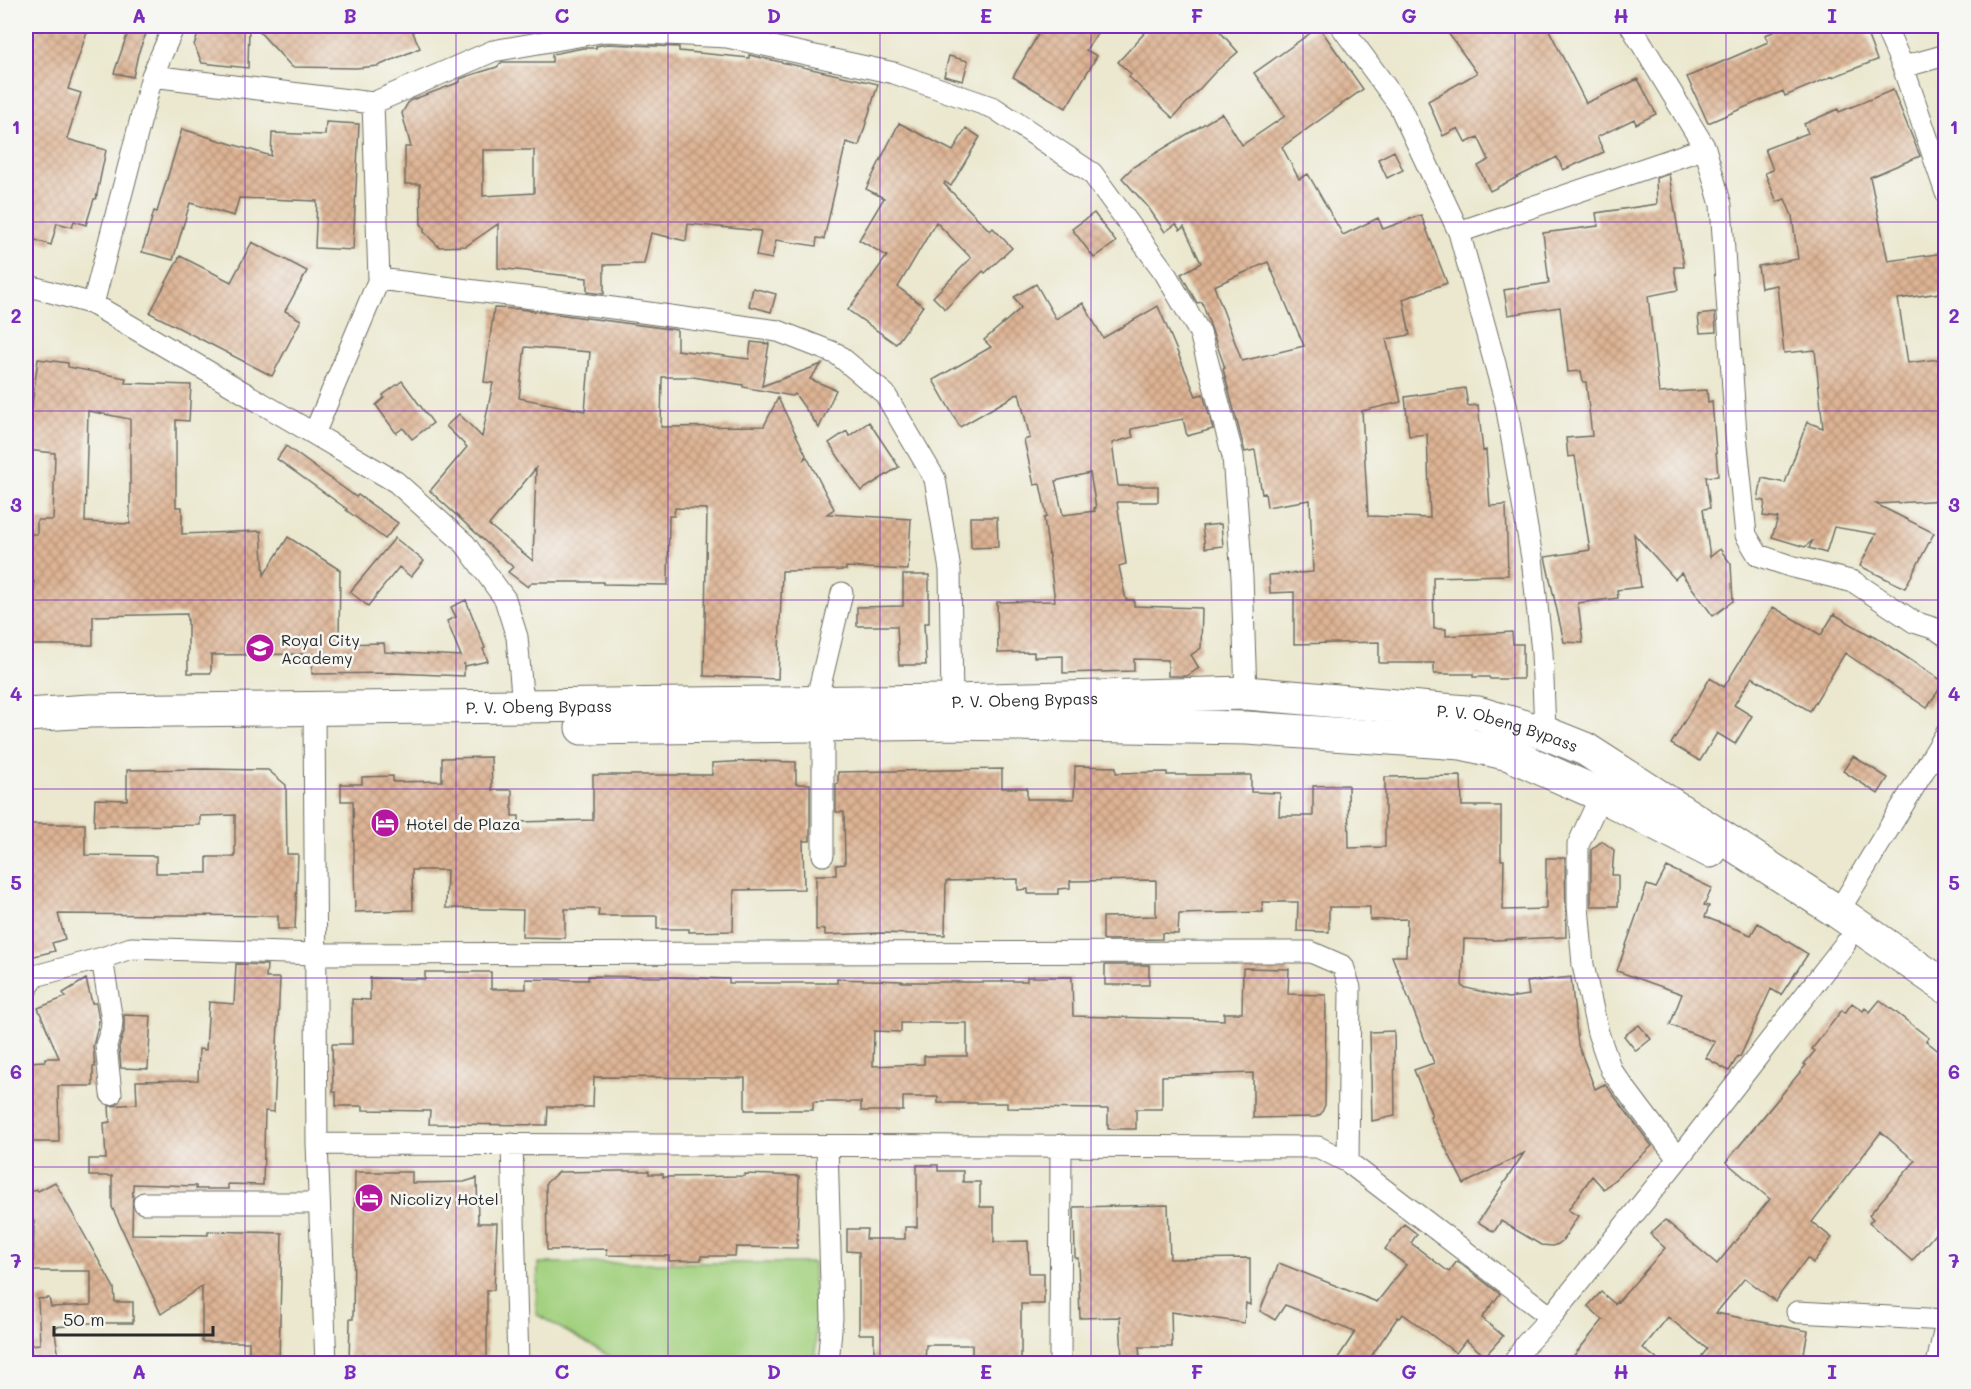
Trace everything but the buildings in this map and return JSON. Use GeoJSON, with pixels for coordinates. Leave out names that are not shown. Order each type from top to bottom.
{"type":"FeatureCollection","features":[{"type":"Feature","properties":{"kind":"highway","name":"P. V. Obeng Bypass"},"geometry":{"type":"LineString","coordinates":[[26,715],[90,711],[314,720],[819,714],[952,701],[1246,693],[1478,713],[1545,733],[1585,749],[1838,912],[1946,987]]}},
{"type":"Feature","properties":{"kind":"highway","name":"P. V. Obeng Bypass"},"geometry":{"type":"LineString","coordinates":[[26,737],[523,706],[819,714],[952,723],[1247,728],[1461,743],[1509,754],[1601,795],[1713,852],[1946,1012]]}},
{"type":"Feature","properties":{"kind":"street"},"geometry":{"type":"LineString","coordinates":[[93,304],[152,76],[174,26]]}},
{"type":"Feature","properties":{"kind":"street"},"geometry":{"type":"LineString","coordinates":[[1341,26],[1399,105],[1459,232],[1508,415],[1532,558],[1542,652],[1545,733]]}},
{"type":"Feature","properties":{"kind":"street"},"geometry":{"type":"LineString","coordinates":[[1631,26],[1705,148],[1721,205],[1736,435],[1746,535],[1758,555],[1790,566],[1854,582],[1914,622],[1936,628],[1946,636]]}},
{"type":"Feature","properties":{"kind":"street"},"geometry":{"type":"LineString","coordinates":[[1885,26],[1903,67],[1946,193]]}},
{"type":"Feature","properties":{"kind":"street"},"geometry":{"type":"LineString","coordinates":[[152,76],[373,103],[493,51],[606,31],[727,37],[894,74],[994,108],[1092,173],[1165,273],[1200,333],[1233,456],[1242,577],[1246,693]]}},
{"type":"Feature","properties":{"kind":"street"},"geometry":{"type":"LineString","coordinates":[[1903,67],[1946,55]]}},
{"type":"Feature","properties":{"kind":"street"},"geometry":{"type":"LineString","coordinates":[[314,434],[379,279],[373,103]]}},
{"type":"Feature","properties":{"kind":"street"},"geometry":{"type":"LineString","coordinates":[[1459,232],[1705,148]]}},
{"type":"Feature","properties":{"kind":"street"},"geometry":{"type":"LineString","coordinates":[[379,279],[778,331],[837,354],[885,394],[935,479],[950,570],[952,701]]}},
{"type":"Feature","properties":{"kind":"street"},"geometry":{"type":"LineString","coordinates":[[26,285],[93,304],[396,482],[465,544],[505,599],[517,637],[523,706]]}},
{"type":"Feature","properties":{"kind":"street"},"geometry":{"type":"LineString","coordinates":[[823,855],[819,714],[842,593]]}},
{"type":"Feature","properties":{"kind":"street"},"geometry":{"type":"LineString","coordinates":[[314,720],[317,1144],[326,1364]]}},
{"type":"Feature","properties":{"kind":"street"},"geometry":{"type":"LineString","coordinates":[[1838,912],[1946,734]]}},
{"type":"Feature","properties":{"kind":"street"},"geometry":{"type":"LineString","coordinates":[[1601,795],[1578,845],[1578,906],[1583,965],[1598,1033],[1611,1070],[1678,1159]]}},
{"type":"Feature","properties":{"kind":"street"},"geometry":{"type":"LineString","coordinates":[[1513,1364],[1526,1344],[1551,1317],[1678,1159],[1845,944]]}},
{"type":"Feature","properties":{"kind":"street"},"geometry":{"type":"LineString","coordinates":[[26,990],[35,976],[131,948],[316,954],[1311,952],[1343,966],[1350,988],[1348,1162]]}},
{"type":"Feature","properties":{"kind":"street"},"geometry":{"type":"LineString","coordinates":[[102,958],[112,1021],[106,1045],[111,1094]]}},
{"type":"Feature","properties":{"kind":"street"},"geometry":{"type":"LineString","coordinates":[[317,1144],[1318,1147],[1348,1162],[1551,1317]]}},
{"type":"Feature","properties":{"kind":"street"},"geometry":{"type":"LineString","coordinates":[[512,1144],[518,1364]]}},
{"type":"Feature","properties":{"kind":"street"},"geometry":{"type":"LineString","coordinates":[[1060,1145],[1060,1364]]}},
{"type":"Feature","properties":{"kind":"street"},"geometry":{"type":"LineString","coordinates":[[827,1146],[832,1318],[828,1364]]}},
{"type":"Feature","properties":{"kind":"street"},"geometry":{"type":"LineString","coordinates":[[144,1203],[320,1203]]}},
{"type":"Feature","properties":{"kind":"street"},"geometry":{"type":"LineString","coordinates":[[1797,1312],[1946,1321],[1937,1364]]}},
{"type":"Feature","properties":{"kind":"green space"},"geometry":{"type":"Polygon","coordinates":[[[538,1263],[813,1263],[815,1363],[621,1363],[536,1314],[538,1263]]]}},
{"type":"Feature","properties":{"kind":"place","name":"Royal City Academy"},"geometry":{"type":"Point","coordinates":[260,648]}},
{"type":"Feature","properties":{"kind":"place","name":"Hotel de Plaza"},"geometry":{"type":"Point","coordinates":[385,823]}},
{"type":"Feature","properties":{"kind":"place","name":"Nicolizy Hotel"},"geometry":{"type":"Point","coordinates":[369,1198]}}]}
